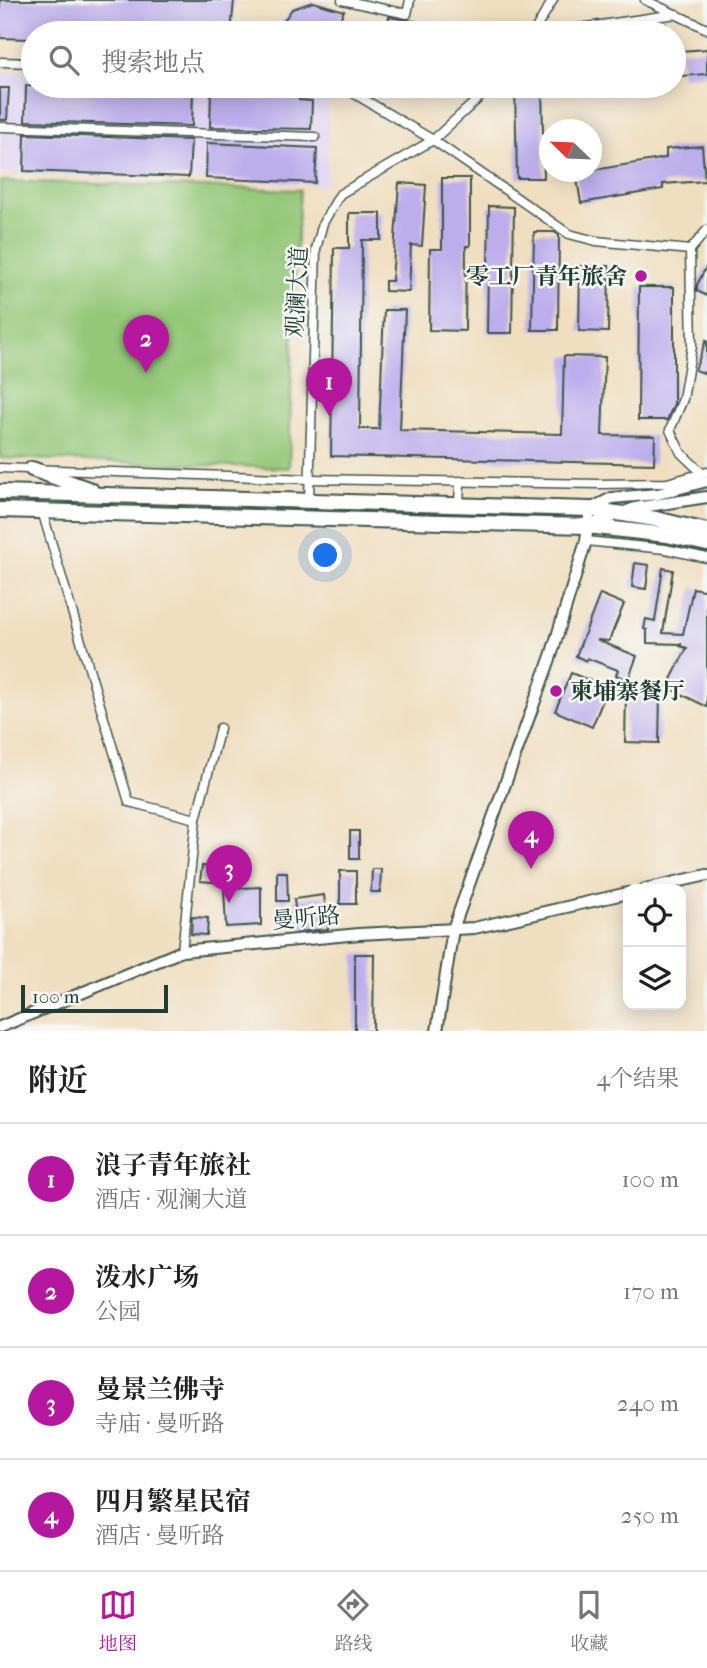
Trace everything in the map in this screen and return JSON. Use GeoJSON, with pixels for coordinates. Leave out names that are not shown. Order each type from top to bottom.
{"type":"FeatureCollection","features":[{"type":"Feature","properties":{"kind":"highway"},"geometry":{"type":"LineString","coordinates":[[32,469],[102,495]]}},
{"type":"Feature","properties":{"kind":"highway"},"geometry":{"type":"LineString","coordinates":[[0,492],[590,509],[656,519],[707,531]]}},
{"type":"Feature","properties":{"kind":"highway"},"geometry":{"type":"LineString","coordinates":[[0,510],[587,526],[667,535],[707,544]]}},
{"type":"Feature","properties":{"kind":"street"},"geometry":{"type":"LineString","coordinates":[[342,0],[407,14],[410,0]]}},
{"type":"Feature","properties":{"kind":"street"},"geometry":{"type":"LineString","coordinates":[[541,21],[553,0]]}},
{"type":"Feature","properties":{"kind":"street"},"geometry":{"type":"LineString","coordinates":[[645,0],[707,29]]}},
{"type":"Feature","properties":{"kind":"street"},"geometry":{"type":"LineString","coordinates":[[628,21],[676,14]]}},
{"type":"Feature","properties":{"kind":"street"},"geometry":{"type":"LineString","coordinates":[[0,62],[21,62]]}},
{"type":"Feature","properties":{"kind":"street"},"geometry":{"type":"LineString","coordinates":[[362,98],[433,140],[569,234],[596,242],[690,250]]}},
{"type":"Feature","properties":{"kind":"street","name":"观澜大道"},"geometry":{"type":"LineString","coordinates":[[309,500],[316,249],[323,223],[340,194],[433,140],[479,98]]}},
{"type":"Feature","properties":{"kind":"street"},"geometry":{"type":"LineString","coordinates":[[0,127],[316,137]]}},
{"type":"Feature","properties":{"kind":"street"},"geometry":{"type":"LineString","coordinates":[[705,475],[681,453],[670,430],[683,399],[692,346],[690,250],[707,230]]}},
{"type":"Feature","properties":{"kind":"street"},"geometry":{"type":"LineString","coordinates":[[0,468],[310,479],[460,481],[667,483],[705,475]]}},
{"type":"Feature","properties":{"kind":"street"},"geometry":{"type":"LineString","coordinates":[[437,1031],[453,929],[551,656],[586,541],[590,509],[612,498],[658,494],[705,475]]}},
{"type":"Feature","properties":{"kind":"street"},"geometry":{"type":"LineString","coordinates":[[459,506],[460,481]]}},
{"type":"Feature","properties":{"kind":"street"},"geometry":{"type":"LineString","coordinates":[[587,526],[635,508],[707,497]]}},
{"type":"Feature","properties":{"kind":"street"},"geometry":{"type":"LineString","coordinates":[[43,511],[129,802],[196,819]]}},
{"type":"Feature","properties":{"kind":"street"},"geometry":{"type":"LineString","coordinates":[[586,541],[664,549],[707,558]]}},
{"type":"Feature","properties":{"kind":"street"},"geometry":{"type":"LineString","coordinates":[[182,951],[196,819],[220,728]]}},
{"type":"Feature","properties":{"kind":"street"},"geometry":{"type":"LineString","coordinates":[[667,884],[707,875]]}},
{"type":"Feature","properties":{"kind":"street","name":"曼听路"},"geometry":{"type":"LineString","coordinates":[[0,1027],[182,951],[359,934],[474,928],[623,894]]}},
{"type":"Feature","properties":{"kind":"shaded area"},"geometry":{"type":"Polygon","coordinates":[[[0,71],[21,72],[21,98],[329,98],[327,185],[0,173],[0,71]]]}},
{"type":"Feature","properties":{"kind":"green space"},"geometry":{"type":"Polygon","coordinates":[[[0,181],[300,190],[294,288],[289,468],[0,458],[0,181]]]}},
{"type":"Feature","properties":{"kind":"building"},"geometry":{"type":"Polygon","coordinates":[[[0,0],[234,0],[232,21],[21,21],[21,39],[0,38],[0,0]]]}},
{"type":"Feature","properties":{"kind":"building"},"geometry":{"type":"Polygon","coordinates":[[[313,2],[344,11],[339,21],[284,21],[292,9],[313,2]]]}},
{"type":"Feature","properties":{"kind":"building"},"geometry":{"type":"Polygon","coordinates":[[[389,17],[414,21],[388,21],[389,17]]]}},
{"type":"Feature","properties":{"kind":"building"},"geometry":{"type":"Polygon","coordinates":[[[707,49],[707,74],[686,76],[686,51],[707,49]]]}},
{"type":"Feature","properties":{"kind":"building"},"geometry":{"type":"Polygon","coordinates":[[[0,88],[9,88],[7,120],[0,120],[0,88]]]}},
{"type":"Feature","properties":{"kind":"building"},"geometry":{"type":"Polygon","coordinates":[[[26,98],[193,98],[192,126],[25,121],[26,98]]]}},
{"type":"Feature","properties":{"kind":"building"},"geometry":{"type":"Polygon","coordinates":[[[211,98],[299,98],[312,101],[311,129],[210,127],[211,98]]]}},
{"type":"Feature","properties":{"kind":"building"},"geometry":{"type":"Polygon","coordinates":[[[515,98],[542,98],[543,119],[539,119],[539,178],[517,178],[515,98]]]}},
{"type":"Feature","properties":{"kind":"building"},"geometry":{"type":"Polygon","coordinates":[[[25,134],[191,140],[189,177],[24,171],[25,134]]]}},
{"type":"Feature","properties":{"kind":"building"},"geometry":{"type":"Polygon","coordinates":[[[207,143],[317,148],[315,183],[206,178],[207,143]]]}},
{"type":"Feature","properties":{"kind":"building"},"geometry":{"type":"Polygon","coordinates":[[[702,146],[705,181],[663,184],[663,189],[581,203],[578,182],[602,182],[602,169],[666,158],[666,149],[702,146]]]}},
{"type":"Feature","properties":{"kind":"building"},"geometry":{"type":"Polygon","coordinates":[[[442,178],[470,178],[470,246],[466,246],[465,331],[429,330],[430,249],[442,249],[442,178]]]}},
{"type":"Feature","properties":{"kind":"building"},"geometry":{"type":"Polygon","coordinates":[[[399,183],[426,185],[422,246],[411,245],[409,292],[385,291],[385,281],[392,281],[399,183]]]}},
{"type":"Feature","properties":{"kind":"building"},"geometry":{"type":"Polygon","coordinates":[[[489,206],[514,207],[512,333],[487,333],[489,206]]]}},
{"type":"Feature","properties":{"kind":"building"},"geometry":{"type":"Polygon","coordinates":[[[349,213],[381,213],[381,240],[362,240],[360,429],[379,429],[384,310],[405,310],[400,430],[562,434],[564,356],[605,357],[602,435],[655,436],[654,464],[331,456],[334,248],[349,248],[349,213]]]}},
{"type":"Feature","properties":{"kind":"building"},"geometry":{"type":"Polygon","coordinates":[[[534,232],[554,232],[559,235],[558,330],[532,330],[534,232]]]}},
{"type":"Feature","properties":{"kind":"building"},"geometry":{"type":"Polygon","coordinates":[[[707,265],[707,296],[697,291],[697,285],[707,265]]]}},
{"type":"Feature","properties":{"kind":"building"},"geometry":{"type":"Polygon","coordinates":[[[580,266],[609,266],[608,332],[579,331],[580,266]]]}},
{"type":"Feature","properties":{"kind":"building"},"geometry":{"type":"Polygon","coordinates":[[[639,287],[674,287],[674,404],[667,420],[638,420],[639,287]]]}},
{"type":"Feature","properties":{"kind":"building"},"geometry":{"type":"Polygon","coordinates":[[[707,341],[707,374],[695,370],[707,341]]]}},
{"type":"Feature","properties":{"kind":"building"},"geometry":{"type":"Polygon","coordinates":[[[635,563],[649,565],[646,589],[632,587],[635,563]]]}},
{"type":"Feature","properties":{"kind":"building"},"geometry":{"type":"Polygon","coordinates":[[[663,568],[673,570],[663,633],[683,634],[693,588],[707,591],[707,707],[667,687],[687,648],[680,646],[681,644],[647,643],[647,630],[644,629],[646,619],[655,621],[663,568]]]}},
{"type":"Feature","properties":{"kind":"building"},"geometry":{"type":"Polygon","coordinates":[[[600,594],[624,604],[609,641],[597,640],[637,656],[628,680],[616,675],[618,670],[576,656],[600,594]]]}},
{"type":"Feature","properties":{"kind":"building"},"geometry":{"type":"Polygon","coordinates":[[[571,673],[608,688],[592,727],[555,711],[571,673]]]}},
{"type":"Feature","properties":{"kind":"building"},"geometry":{"type":"Polygon","coordinates":[[[626,692],[660,693],[659,743],[625,742],[626,692]]]}},
{"type":"Feature","properties":{"kind":"building"},"geometry":{"type":"Polygon","coordinates":[[[350,831],[359,831],[359,859],[350,859],[350,831]]]}},
{"type":"Feature","properties":{"kind":"building"},"geometry":{"type":"Polygon","coordinates":[[[202,866],[224,868],[223,883],[200,881],[202,866]]]}},
{"type":"Feature","properties":{"kind":"building"},"geometry":{"type":"Polygon","coordinates":[[[372,869],[381,869],[380,892],[371,892],[372,869]]]}},
{"type":"Feature","properties":{"kind":"building"},"geometry":{"type":"Polygon","coordinates":[[[340,871],[356,871],[356,904],[340,904],[340,871]]]}},
{"type":"Feature","properties":{"kind":"building"},"geometry":{"type":"Polygon","coordinates":[[[277,872],[287,872],[288,901],[277,901],[277,872]]]}},
{"type":"Feature","properties":{"kind":"building"},"geometry":{"type":"Polygon","coordinates":[[[261,887],[261,925],[226,927],[224,889],[261,887]]]}},
{"type":"Feature","properties":{"kind":"building"},"geometry":{"type":"Polygon","coordinates":[[[324,895],[328,929],[298,932],[294,899],[324,895]]]}},
{"type":"Feature","properties":{"kind":"building"},"geometry":{"type":"Polygon","coordinates":[[[192,917],[208,918],[207,935],[191,934],[192,917]]]}},
{"type":"Feature","properties":{"kind":"building"},"geometry":{"type":"Polygon","coordinates":[[[355,954],[374,954],[373,1031],[355,1031],[355,954]]]}},
{"type":"Feature","properties":{"kind":"place","name":"零工厂青年旅舍"},"geometry":{"type":"Point","coordinates":[641,276]}},
{"type":"Feature","properties":{"kind":"place","name":"泼水广场"},"geometry":{"type":"Point","coordinates":[146,373]}},
{"type":"Feature","properties":{"kind":"place","name":"浪子青年旅社"},"geometry":{"type":"Point","coordinates":[329,416]}},
{"type":"Feature","properties":{"kind":"place","name":"柬埔寨餐厅"},"geometry":{"type":"Point","coordinates":[556,691]}},
{"type":"Feature","properties":{"kind":"place","name":"四月繁星民宿"},"geometry":{"type":"Point","coordinates":[531,869]}},
{"type":"Feature","properties":{"kind":"place","name":"曼景兰佛寺"},"geometry":{"type":"Point","coordinates":[229,903]}}]}
